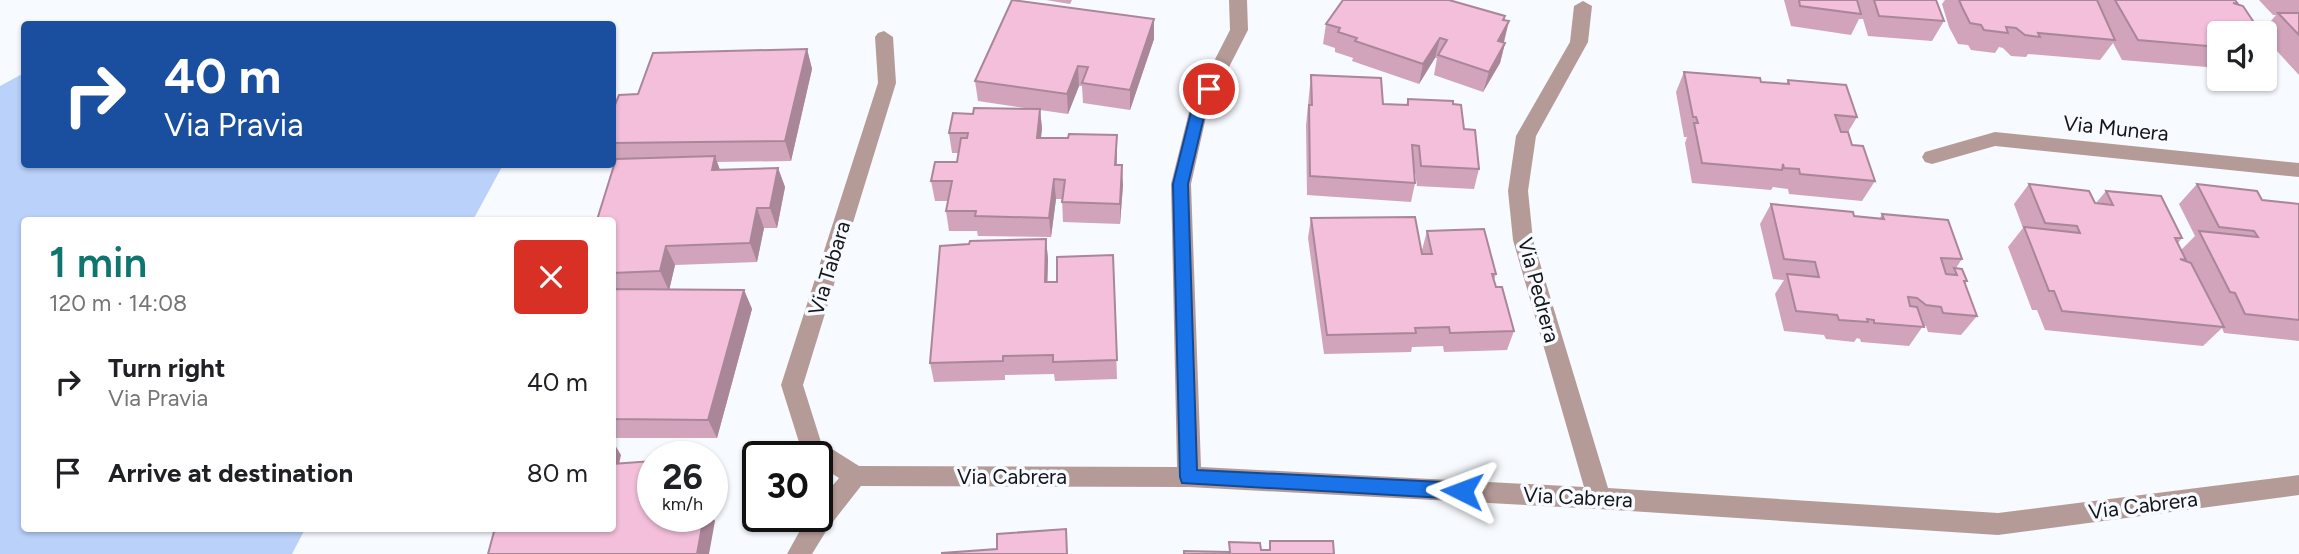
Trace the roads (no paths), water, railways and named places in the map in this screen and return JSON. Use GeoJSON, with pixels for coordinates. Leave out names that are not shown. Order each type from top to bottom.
{"type":"FeatureCollection","features":[{"type":"Feature","properties":{"kind":"street"},"geometry":{"type":"LineString","coordinates":[[1189,477],[1181,184],[1199,108],[1239,30],[1238,0]]}},
{"type":"Feature","properties":{"kind":"street","name":"Via Pedrera"},"geometry":{"type":"LineString","coordinates":[[1583,6],[1579,42],[1526,136],[1518,191],[1523,240],[1599,498]]}},
{"type":"Feature","properties":{"kind":"street","name":"Via Tabara"},"geometry":{"type":"LineString","coordinates":[[855,476],[811,448],[793,386],[887,83],[884,37]]}},
{"type":"Feature","properties":{"kind":"street","name":"Via Munera"},"geometry":{"type":"LineString","coordinates":[[1932,158],[1995,139],[2299,170]]}},
{"type":"Feature","properties":{"kind":"street"},"geometry":{"type":"LineString","coordinates":[[799,554],[819,520],[855,476]]}},
{"type":"Feature","properties":{"kind":"street","name":"Via Cabrera"},"geometry":{"type":"LineString","coordinates":[[855,476],[1189,477],[1599,498],[1998,524],[2299,485]]}}]}
